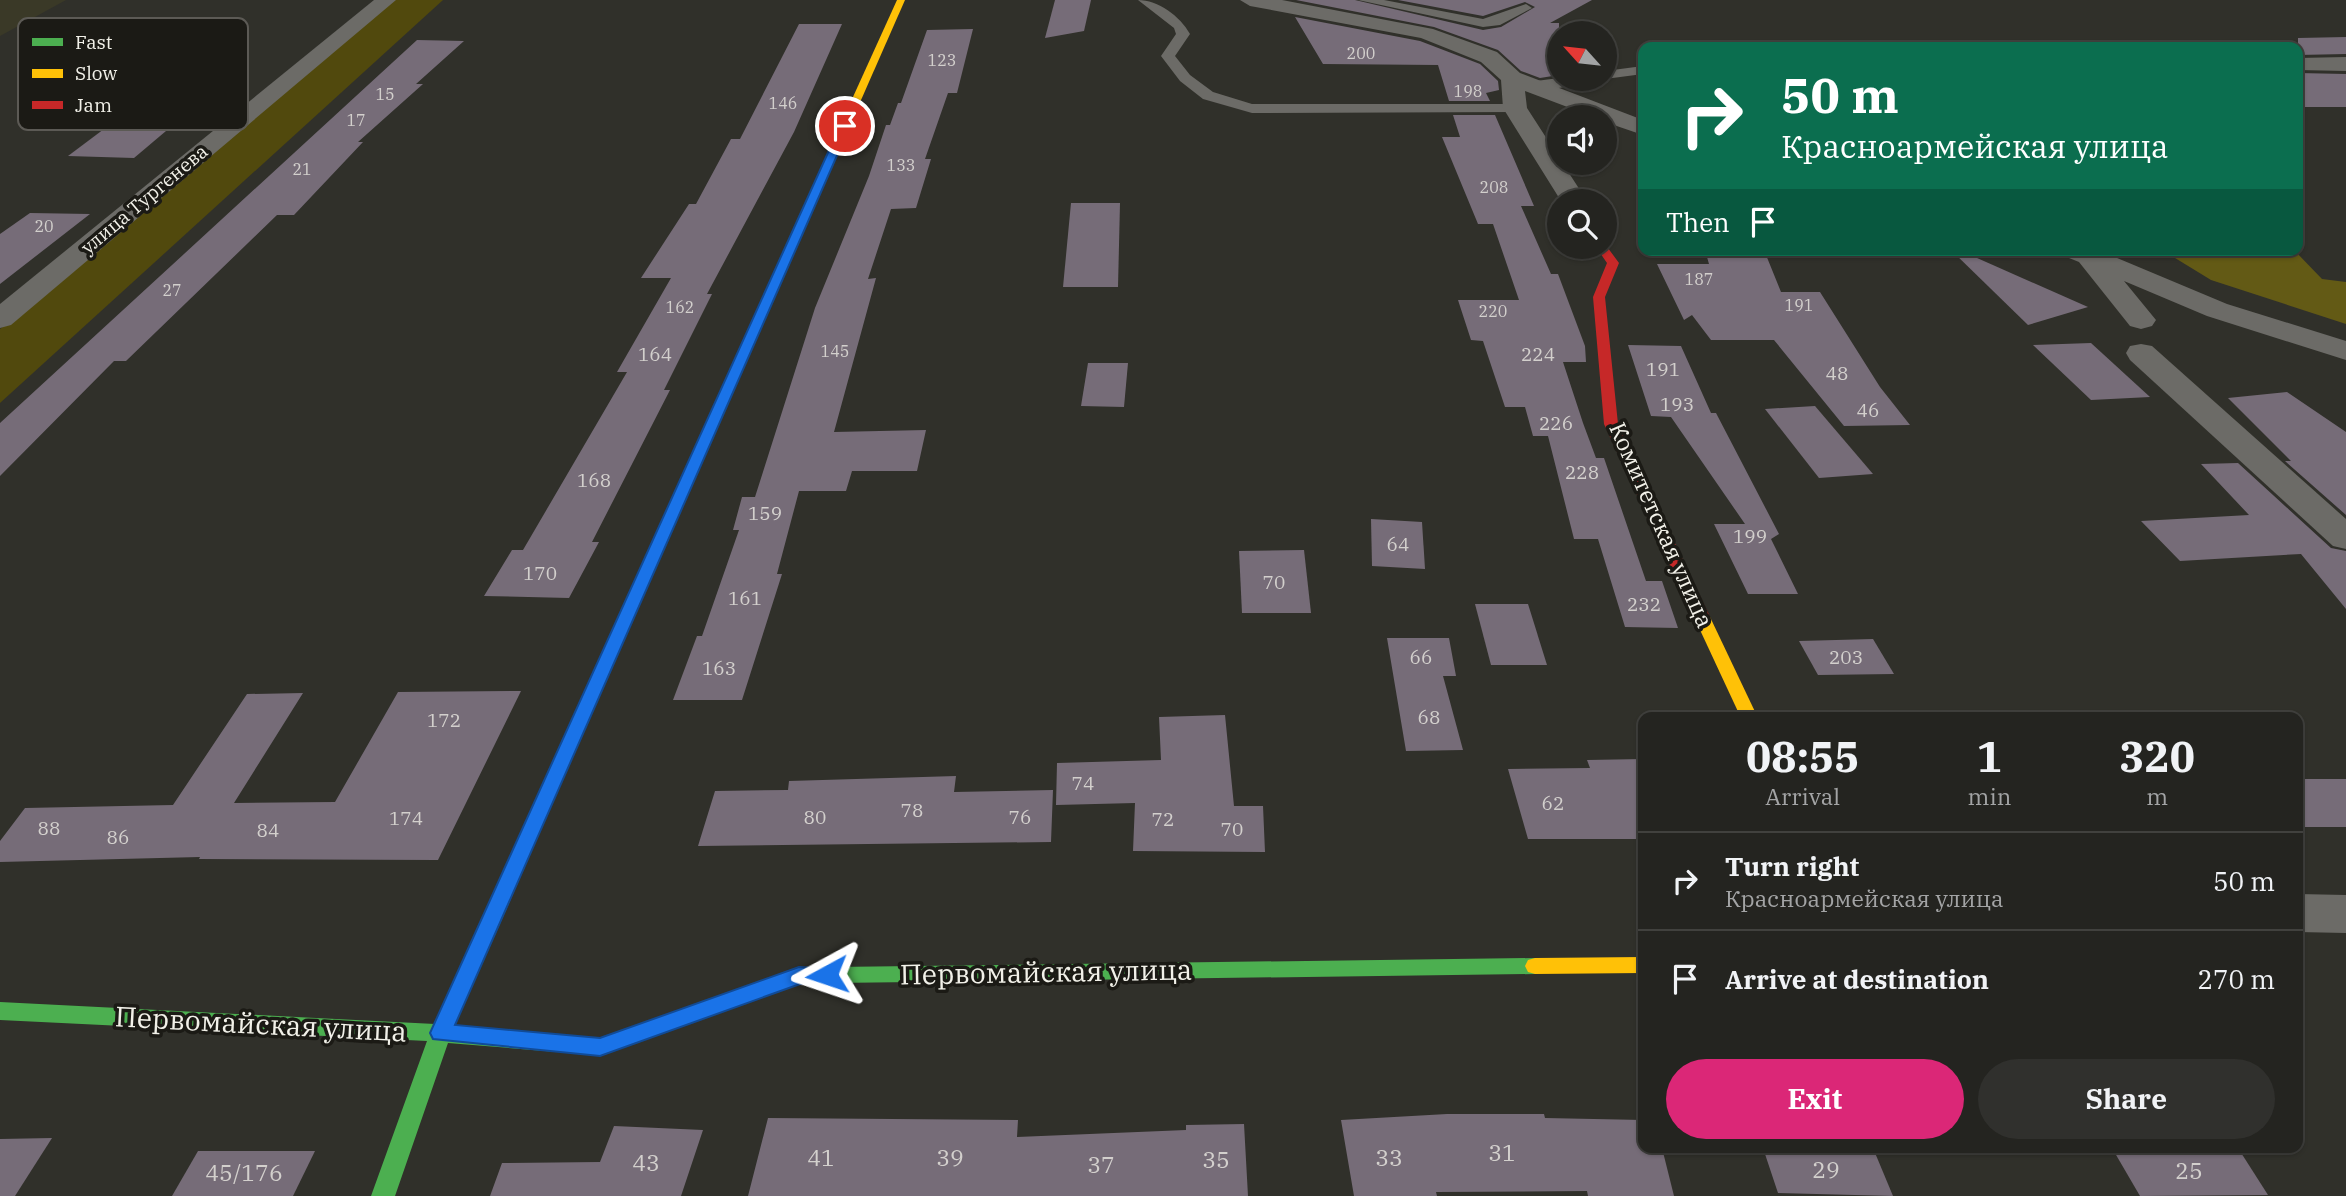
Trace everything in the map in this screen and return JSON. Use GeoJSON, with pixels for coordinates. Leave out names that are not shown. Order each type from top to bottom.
{"type":"FeatureCollection","features":[{"type":"Feature","properties":{"kind":"street","name":"улица Тургенева"},"geometry":{"type":"LineString","coordinates":[[248,114],[386,0]]}},
{"type":"Feature","properties":{"kind":"street"},"geometry":{"type":"LineString","coordinates":[[383,1196],[441,1033],[901,0]]}},
{"type":"Feature","properties":{"kind":"street"},"geometry":{"type":"LineString","coordinates":[[1250,0],[1426,33],[1489,57],[1512,78],[1638,126]]}},
{"type":"Feature","properties":{"kind":"street"},"geometry":{"type":"LineString","coordinates":[[2303,64],[2346,64]]}},
{"type":"Feature","properties":{"kind":"street"},"geometry":{"type":"LineString","coordinates":[[1512,78],[1515,108],[1566,189]]}},
{"type":"Feature","properties":{"kind":"street","name":"улица Тургенева"},"geometry":{"type":"LineString","coordinates":[[0,319],[229,130]]}},
{"type":"Feature","properties":{"kind":"street"},"geometry":{"type":"LineString","coordinates":[[2083,256],[2141,337],[2346,538]]}},
{"type":"Feature","properties":{"kind":"street"},"geometry":{"type":"LineString","coordinates":[[2089,256],[2217,310],[2346,351]]}},
{"type":"Feature","properties":{"kind":"street","name":"Комитетская улица"},"geometry":{"type":"LineString","coordinates":[[1610,259],[1613,263],[1599,297],[1611,424],[1747,712]]}},
{"type":"Feature","properties":{"kind":"street"},"geometry":{"type":"LineString","coordinates":[[2303,913],[2346,914]]}},
{"type":"Feature","properties":{"kind":"street","name":"Первомайская улица"},"geometry":{"type":"LineString","coordinates":[[0,1012],[441,1033],[600,1047],[799,975],[1638,965]]}},
{"type":"Feature","properties":{"kind":"lane"},"geometry":{"type":"LineString","coordinates":[[1144,0],[1180,26],[1183,34],[1168,56],[1179,73],[1207,96],[1224,103],[1251,109],[1292,110],[1515,108]]}},
{"type":"Feature","properties":{"kind":"lane"},"geometry":{"type":"LineString","coordinates":[[1368,0],[1483,23],[1495,22],[1526,8]]}},
{"type":"Feature","properties":{"kind":"lane"},"geometry":{"type":"LineString","coordinates":[[1424,12],[1449,0]]}},
{"type":"Feature","properties":{"kind":"lane"},"geometry":{"type":"LineString","coordinates":[[1617,73],[1638,71]]}},
{"type":"Feature","properties":{"kind":"lane"},"geometry":{"type":"LineString","coordinates":[[1536,85],[1547,84]]}},
{"type":"Feature","properties":{"kind":"shaded area"},"geometry":{"type":"Polygon","coordinates":[[[0,0],[66,0],[33,18],[18,18],[18,26],[0,36],[0,0]]]}},
{"type":"Feature","properties":{"kind":"shaded area"},"geometry":{"type":"Polygon","coordinates":[[[394,0],[443,0],[0,403],[0,329],[238,130],[248,130],[248,122],[394,0]]]}},
{"type":"Feature","properties":{"kind":"shaded area"},"geometry":{"type":"Polygon","coordinates":[[[2172,256],[2300,256],[2322,279],[2346,282],[2346,324],[2211,280],[2172,256]]]}},
{"type":"Feature","properties":{"kind":"building"},"geometry":{"type":"Polygon","coordinates":[[[1055,0],[1091,0],[1084,31],[1045,38],[1055,0]]]}},
{"type":"Feature","properties":{"kind":"building"},"geometry":{"type":"Polygon","coordinates":[[[1296,0],[1355,0],[1483,30],[1501,27],[1535,7],[1525,2],[1483,16],[1398,0],[1592,0],[1554,21],[1547,21],[1547,77],[1540,78],[1521,71],[1498,50],[1434,27],[1296,0]]]}},
{"type":"Feature","properties":{"kind":"building"},"geometry":{"type":"Polygon","coordinates":[[[1295,17],[1420,41],[1480,64],[1498,81],[1499,90],[1486,93],[1490,101],[1449,101],[1438,65],[1323,64],[1295,17]]]}},
{"type":"Feature","properties":{"kind":"building"},"geometry":{"type":"Polygon","coordinates":[[[799,24],[842,24],[794,132],[707,294],[712,294],[664,390],[670,390],[592,542],[599,542],[569,598],[484,596],[512,550],[523,550],[627,372],[617,372],[671,278],[641,278],[689,204],[696,204],[731,139],[740,139],[799,24]]]}},
{"type":"Feature","properties":{"kind":"building"},"geometry":{"type":"Polygon","coordinates":[[[973,29],[957,93],[948,93],[925,159],[931,159],[916,208],[891,209],[868,279],[876,278],[834,432],[926,430],[917,471],[852,471],[846,491],[799,491],[777,574],[782,574],[742,700],[673,700],[697,636],[702,636],[739,530],[733,530],[742,497],[755,497],[815,308],[869,176],[886,125],[890,125],[898,103],[901,103],[927,30],[973,29]]]}},
{"type":"Feature","properties":{"kind":"building"},"geometry":{"type":"Polygon","coordinates":[[[2346,37],[2346,54],[2303,55],[2303,42],[2298,42],[2298,38],[2346,37]]]}},
{"type":"Feature","properties":{"kind":"building"},"geometry":{"type":"Polygon","coordinates":[[[417,40],[464,41],[416,84],[423,84],[358,142],[363,142],[294,215],[277,215],[126,361],[114,361],[0,476],[0,423],[417,40]]]}},
{"type":"Feature","properties":{"kind":"building"},"geometry":{"type":"Polygon","coordinates":[[[2303,73],[2346,74],[2346,107],[2303,107],[2303,73]]]}},
{"type":"Feature","properties":{"kind":"building"},"geometry":{"type":"Polygon","coordinates":[[[1453,115],[1495,115],[1534,206],[1521,206],[1551,274],[1558,274],[1585,346],[1586,362],[1563,362],[1583,423],[1596,458],[1604,458],[1646,581],[1662,581],[1678,628],[1625,627],[1598,539],[1574,539],[1548,436],[1533,436],[1525,407],[1505,407],[1483,341],[1471,340],[1458,300],[1519,300],[1493,224],[1478,224],[1442,137],[1460,137],[1453,115]]]}},
{"type":"Feature","properties":{"kind":"building"},"geometry":{"type":"Polygon","coordinates":[[[103,130],[167,130],[134,158],[68,156],[103,130]]]}},
{"type":"Feature","properties":{"kind":"building"},"geometry":{"type":"Polygon","coordinates":[[[1071,203],[1120,203],[1118,287],[1063,287],[1071,203]]]}},
{"type":"Feature","properties":{"kind":"building"},"geometry":{"type":"Polygon","coordinates":[[[30,213],[90,214],[0,284],[0,234],[30,213]]]}},
{"type":"Feature","properties":{"kind":"building"},"geometry":{"type":"Polygon","coordinates":[[[1707,256],[1766,256],[1781,292],[1820,292],[1880,387],[1910,425],[1844,426],[1774,340],[1711,340],[1692,315],[1684,320],[1657,264],[1709,264],[1707,256]]]}},
{"type":"Feature","properties":{"kind":"building"},"geometry":{"type":"Polygon","coordinates":[[[1957,256],[1973,256],[2088,307],[2028,325],[1957,256]]]}},
{"type":"Feature","properties":{"kind":"building"},"geometry":{"type":"Polygon","coordinates":[[[2091,343],[2150,397],[2091,400],[2033,345],[2091,343]]]}},
{"type":"Feature","properties":{"kind":"building"},"geometry":{"type":"Polygon","coordinates":[[[1628,345],[1681,346],[1711,413],[1716,413],[1779,534],[1771,539],[1798,594],[1748,594],[1714,524],[1745,524],[1671,417],[1651,416],[1628,345]]]}},
{"type":"Feature","properties":{"kind":"building"},"geometry":{"type":"Polygon","coordinates":[[[1088,363],[1128,363],[1124,407],[1081,406],[1088,363]]]}},
{"type":"Feature","properties":{"kind":"building"},"geometry":{"type":"Polygon","coordinates":[[[2287,392],[2346,432],[2346,515],[2285,461],[2291,461],[2228,398],[2287,392]]]}},
{"type":"Feature","properties":{"kind":"building"},"geometry":{"type":"Polygon","coordinates":[[[1815,406],[1873,474],[1819,478],[1765,409],[1815,406]]]}},
{"type":"Feature","properties":{"kind":"building"},"geometry":{"type":"Polygon","coordinates":[[[2238,463],[2331,548],[2346,551],[2346,609],[2301,554],[2180,561],[2141,521],[2249,515],[2201,464],[2238,463]]]}},
{"type":"Feature","properties":{"kind":"building"},"geometry":{"type":"Polygon","coordinates":[[[1371,519],[1422,522],[1425,569],[1372,566],[1371,519]]]}},
{"type":"Feature","properties":{"kind":"building"},"geometry":{"type":"Polygon","coordinates":[[[1304,550],[1311,613],[1242,613],[1239,551],[1304,550]]]}},
{"type":"Feature","properties":{"kind":"building"},"geometry":{"type":"Polygon","coordinates":[[[1475,604],[1528,604],[1547,665],[1491,665],[1475,604]]]}},
{"type":"Feature","properties":{"kind":"building"},"geometry":{"type":"Polygon","coordinates":[[[1387,638],[1449,638],[1456,676],[1443,676],[1463,750],[1406,751],[1387,638]]]}},
{"type":"Feature","properties":{"kind":"building"},"geometry":{"type":"Polygon","coordinates":[[[1873,639],[1894,674],[1818,675],[1799,641],[1873,639]]]}},
{"type":"Feature","properties":{"kind":"building"},"geometry":{"type":"Polygon","coordinates":[[[521,691],[438,860],[199,859],[200,857],[0,862],[0,841],[25,808],[173,805],[247,694],[303,693],[234,803],[335,802],[398,692],[521,691]]]}},
{"type":"Feature","properties":{"kind":"building"},"geometry":{"type":"Polygon","coordinates":[[[1225,715],[1234,806],[1263,806],[1265,852],[1133,851],[1135,803],[1056,805],[1057,763],[1161,760],[1159,717],[1225,715]]]}},
{"type":"Feature","properties":{"kind":"building"},"geometry":{"type":"Polygon","coordinates":[[[1638,759],[1638,839],[1528,839],[1508,769],[1590,768],[1587,760],[1638,759]]]}},
{"type":"Feature","properties":{"kind":"building"},"geometry":{"type":"Polygon","coordinates":[[[956,776],[954,792],[1053,790],[1051,842],[698,846],[715,791],[788,790],[789,781],[956,776]]]}},
{"type":"Feature","properties":{"kind":"building"},"geometry":{"type":"Polygon","coordinates":[[[2303,779],[2346,779],[2346,827],[2303,827],[2303,779]]]}},
{"type":"Feature","properties":{"kind":"building"},"geometry":{"type":"Polygon","coordinates":[[[1447,1114],[1544,1114],[1545,1118],[1638,1120],[1638,1153],[1663,1153],[1674,1196],[1588,1196],[1587,1191],[1436,1192],[1437,1196],[1354,1196],[1341,1120],[1447,1114]]]}},
{"type":"Feature","properties":{"kind":"building"},"geometry":{"type":"Polygon","coordinates":[[[768,1118],[1018,1120],[1017,1137],[1186,1130],[1186,1125],[1244,1124],[1248,1196],[748,1196],[768,1118]]]}},
{"type":"Feature","properties":{"kind":"building"},"geometry":{"type":"Polygon","coordinates":[[[614,1126],[703,1130],[681,1196],[490,1196],[502,1163],[600,1162],[614,1126]]]}},
{"type":"Feature","properties":{"kind":"building"},"geometry":{"type":"Polygon","coordinates":[[[52,1138],[15,1196],[0,1196],[0,1139],[52,1138]]]}},
{"type":"Feature","properties":{"kind":"building"},"geometry":{"type":"Polygon","coordinates":[[[198,1151],[315,1151],[293,1196],[172,1196],[198,1151]]]}},
{"type":"Feature","properties":{"kind":"building"},"geometry":{"type":"Polygon","coordinates":[[[1765,1153],[1875,1153],[1893,1196],[1778,1193],[1765,1153]]]}},
{"type":"Feature","properties":{"kind":"building"},"geometry":{"type":"Polygon","coordinates":[[[2115,1153],[2241,1153],[2268,1195],[2140,1196],[2115,1153]]]}},
{"type":"Feature","properties":{"kind":"traffic: fast"},"geometry":{"type":"LineString","coordinates":[[383,1196],[441,1033],[500,901]]}},
{"type":"Feature","properties":{"kind":"traffic: fast"},"geometry":{"type":"LineString","coordinates":[[833,975],[1535,966]]}},
{"type":"Feature","properties":{"kind":"traffic: fast"},"geometry":{"type":"LineString","coordinates":[[0,1011],[441,1033],[557,1043]]}},
{"type":"Feature","properties":{"kind":"traffic: slow"},"geometry":{"type":"LineString","coordinates":[[838,141],[901,0]]}},
{"type":"Feature","properties":{"kind":"traffic: slow"},"geometry":{"type":"LineString","coordinates":[[598,680],[746,349]]}},
{"type":"Feature","properties":{"kind":"traffic: slow"},"geometry":{"type":"LineString","coordinates":[[1702,617],[1747,712]]}},
{"type":"Feature","properties":{"kind":"traffic: slow"},"geometry":{"type":"LineString","coordinates":[[1535,966],[1638,965]]}},
{"type":"Feature","properties":{"kind":"traffic: slow"},"geometry":{"type":"LineString","coordinates":[[557,1043],[600,1047],[799,975],[833,975]]}},
{"type":"Feature","properties":{"kind":"traffic: jam"},"geometry":{"type":"LineString","coordinates":[[746,349],[838,141]]}},
{"type":"Feature","properties":{"kind":"traffic: jam"},"geometry":{"type":"LineString","coordinates":[[1610,259],[1613,263],[1599,297],[1611,424],[1702,617]]}},
{"type":"Feature","properties":{"kind":"traffic: jam"},"geometry":{"type":"LineString","coordinates":[[500,901],[598,680]]}},
{"type":"Feature","properties":{"kind":"route"},"geometry":{"type":"LineString","coordinates":[[827,975],[799,975],[600,1047],[441,1033],[845,126]]}}]}
